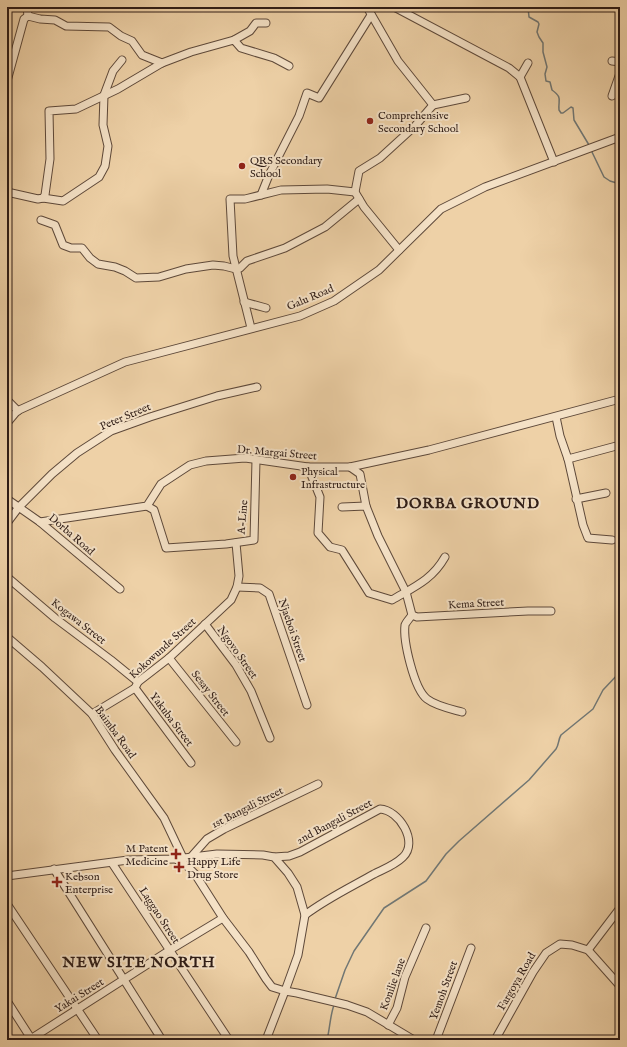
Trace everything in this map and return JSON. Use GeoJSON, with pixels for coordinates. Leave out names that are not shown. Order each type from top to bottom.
{"type":"FeatureCollection","features":[{"type":"Feature","properties":{"kind":"street"},"geometry":{"type":"LineString","coordinates":[[27,7],[28,16]]}},
{"type":"Feature","properties":{"kind":"street"},"geometry":{"type":"LineString","coordinates":[[367,7],[398,61],[433,105]]}},
{"type":"Feature","properties":{"kind":"street"},"geometry":{"type":"LineString","coordinates":[[394,7],[508,68],[520,76],[554,162]]}},
{"type":"Feature","properties":{"kind":"street"},"geometry":{"type":"LineString","coordinates":[[28,16],[40,19],[56,20],[66,26],[109,27],[121,36],[132,41],[142,56],[162,63]]}},
{"type":"Feature","properties":{"kind":"street"},"geometry":{"type":"LineString","coordinates":[[7,81],[24,19],[28,16]]}},
{"type":"Feature","properties":{"kind":"street"},"geometry":{"type":"LineString","coordinates":[[261,195],[269,175],[299,116],[307,93],[319,98],[371,16]]}},
{"type":"Feature","properties":{"kind":"street"},"geometry":{"type":"LineString","coordinates":[[43,198],[45,195],[50,159],[49,111],[76,109],[162,63],[191,52],[234,40],[250,31],[256,23],[266,23]]}},
{"type":"Feature","properties":{"kind":"street"},"geometry":{"type":"LineString","coordinates":[[234,40],[241,48],[274,58],[289,66]]}},
{"type":"Feature","properties":{"kind":"street"},"geometry":{"type":"LineString","coordinates":[[7,192],[38,199],[43,198],[63,201],[99,177],[105,166],[108,146],[103,125],[104,95],[113,71],[122,60]]}},
{"type":"Feature","properties":{"kind":"street"},"geometry":{"type":"LineString","coordinates":[[612,61],[620,62]]}},
{"type":"Feature","properties":{"kind":"street"},"geometry":{"type":"LineString","coordinates":[[520,76],[528,63]]}},
{"type":"Feature","properties":{"kind":"street"},"geometry":{"type":"LineString","coordinates":[[612,96],[620,76]]}},
{"type":"Feature","properties":{"kind":"street"},"geometry":{"type":"LineString","coordinates":[[399,250],[364,207],[355,192],[359,171],[380,158],[415,126],[433,105],[466,98]]}},
{"type":"Feature","properties":{"kind":"street","name":"Galu Road"},"geometry":{"type":"LineString","coordinates":[[7,423],[17,411],[126,362],[300,316],[334,301],[379,270],[441,209],[485,188],[620,137]]}},
{"type":"Feature","properties":{"kind":"street"},"geometry":{"type":"LineString","coordinates":[[251,328],[233,256],[230,199],[245,199],[281,190],[327,189],[355,192]]}},
{"type":"Feature","properties":{"kind":"street"},"geometry":{"type":"LineString","coordinates":[[41,220],[55,225],[63,245],[70,248],[82,248],[90,258],[98,264],[115,267],[136,278],[159,277],[186,269],[213,265],[236,269],[240,268],[247,261],[285,248],[325,227],[359,199]]}},
{"type":"Feature","properties":{"kind":"street"},"geometry":{"type":"LineString","coordinates":[[244,302],[266,308]]}},
{"type":"Feature","properties":{"kind":"street","name":"Peter Street"},"geometry":{"type":"LineString","coordinates":[[7,523],[19,507],[52,474],[77,454],[111,431],[217,396],[257,387]]}},
{"type":"Feature","properties":{"kind":"street","name":"Dr. Margai Street"},"geometry":{"type":"LineString","coordinates":[[147,506],[161,484],[190,465],[206,461],[245,458],[308,467],[350,466],[429,450],[620,399]]}},
{"type":"Feature","properties":{"kind":"street"},"geometry":{"type":"LineString","coordinates":[[7,400],[17,411]]}},
{"type":"Feature","properties":{"kind":"street"},"geometry":{"type":"LineString","coordinates":[[556,417],[560,436],[568,459],[576,499],[588,538],[612,540]]}},
{"type":"Feature","properties":{"kind":"street"},"geometry":{"type":"LineString","coordinates":[[568,459],[620,445]]}},
{"type":"Feature","properties":{"kind":"street","name":"A-Line"},"geometry":{"type":"LineString","coordinates":[[237,587],[239,576],[236,543],[254,540],[256,460]]}},
{"type":"Feature","properties":{"kind":"street"},"geometry":{"type":"LineString","coordinates":[[350,466],[360,474],[366,506],[378,536],[406,592],[410,604],[412,615],[405,624],[406,641],[420,692],[427,699],[462,712]]}},
{"type":"Feature","properties":{"kind":"street"},"geometry":{"type":"LineString","coordinates":[[308,467],[320,497],[318,533],[330,547],[342,550],[369,593],[392,600],[427,580],[440,568],[446,557]]}},
{"type":"Feature","properties":{"kind":"street"},"geometry":{"type":"LineString","coordinates":[[576,499],[606,493]]}},
{"type":"Feature","properties":{"kind":"street","name":"Dorba Road"},"geometry":{"type":"LineString","coordinates":[[7,499],[40,522],[120,589]]}},
{"type":"Feature","properties":{"kind":"street"},"geometry":{"type":"LineString","coordinates":[[40,522],[147,506],[154,510],[166,548],[236,543]]}},
{"type":"Feature","properties":{"kind":"street"},"geometry":{"type":"LineString","coordinates":[[342,507],[366,506]]}},
{"type":"Feature","properties":{"kind":"street","name":"Kogawa Street"},"geometry":{"type":"LineString","coordinates":[[7,577],[55,618],[111,660],[137,685]]}},
{"type":"Feature","properties":{"kind":"street","name":"Kokowunde Street"},"geometry":{"type":"LineString","coordinates":[[92,714],[137,685],[169,658],[231,600],[237,587]]}},
{"type":"Feature","properties":{"kind":"street","name":"Njaeboi Street"},"geometry":{"type":"LineString","coordinates":[[237,587],[260,588],[269,594],[306,705]]}},
{"type":"Feature","properties":{"kind":"street","name":"Kema Street"},"geometry":{"type":"LineString","coordinates":[[412,615],[417,617],[551,611]]}},
{"type":"Feature","properties":{"kind":"street","name":"Ngovo Street"},"geometry":{"type":"LineString","coordinates":[[205,624],[236,665],[251,691],[270,738]]}},
{"type":"Feature","properties":{"kind":"street","name":"Baimba Road"},"geometry":{"type":"LineString","coordinates":[[7,638],[42,667],[92,714],[115,750],[164,818],[179,859],[195,874],[223,918],[249,952],[272,987],[347,1005],[367,1012],[414,1040]]}},
{"type":"Feature","properties":{"kind":"street","name":"Sesay Street"},"geometry":{"type":"LineString","coordinates":[[169,658],[236,742]]}},
{"type":"Feature","properties":{"kind":"street","name":"Yakuba Street"},"geometry":{"type":"LineString","coordinates":[[137,685],[191,763]]}},
{"type":"Feature","properties":{"kind":"street","name":"1st Bangali Street"},"geometry":{"type":"LineString","coordinates":[[191,857],[207,839],[218,832],[318,784]]}},
{"type":"Feature","properties":{"kind":"street","name":"2nd Bangali Street"},"geometry":{"type":"LineString","coordinates":[[274,857],[289,856],[300,852],[380,809],[384,809],[402,821],[407,832],[409,845],[403,858],[318,905],[305,915]]}},
{"type":"Feature","properties":{"kind":"street"},"geometry":{"type":"LineString","coordinates":[[7,876],[54,869],[140,860],[179,859],[217,854],[263,855],[274,857],[284,868],[297,888],[305,915],[298,955],[286,991],[266,1040]]}},
{"type":"Feature","properties":{"kind":"street","name":"Laggao Street"},"geometry":{"type":"LineString","coordinates":[[112,863],[229,1040]]}},
{"type":"Feature","properties":{"kind":"street"},"geometry":{"type":"LineString","coordinates":[[54,869],[162,1040]]}},
{"type":"Feature","properties":{"kind":"street"},"geometry":{"type":"LineString","coordinates":[[7,904],[98,1040]]}},
{"type":"Feature","properties":{"kind":"street"},"geometry":{"type":"LineString","coordinates":[[620,908],[588,950],[620,986]]}},
{"type":"Feature","properties":{"kind":"street","name":"Yakai Street"},"geometry":{"type":"LineString","coordinates":[[30,1040],[170,950],[223,918]]}},
{"type":"Feature","properties":{"kind":"street","name":"Konilie lane"},"geometry":{"type":"LineString","coordinates":[[388,1025],[397,1008],[405,977],[426,928]]}},
{"type":"Feature","properties":{"kind":"street","name":"Fargoya Road"},"geometry":{"type":"LineString","coordinates":[[495,1040],[533,972],[546,953],[560,944],[572,945],[588,950]]}},
{"type":"Feature","properties":{"kind":"street","name":"Yemoh Street"},"geometry":{"type":"LineString","coordinates":[[436,1040],[471,948]]}},
{"type":"Feature","properties":{"kind":"street"},"geometry":{"type":"LineString","coordinates":[[7,1001],[30,1040]]}},
{"type":"Feature","properties":{"kind":"waterway"},"geometry":{"type":"LineString","coordinates":[[528,7],[529,17],[539,24],[537,32],[543,43],[543,52],[547,67],[545,74],[546,81],[550,82],[552,90],[559,97],[559,110],[561,113],[571,107],[573,108],[574,120],[589,145]]}},
{"type":"Feature","properties":{"kind":"waterway"},"geometry":{"type":"LineString","coordinates":[[591,150],[604,177],[610,181],[620,184]]}},
{"type":"Feature","properties":{"kind":"waterway"},"geometry":{"type":"LineString","coordinates":[[335,999],[345,970],[354,951],[384,908],[426,881],[446,854],[459,841],[529,780],[556,749],[561,735],[593,709],[603,690],[620,672]]}},
{"type":"Feature","properties":{"kind":"waterway"},"geometry":{"type":"LineString","coordinates":[[327,1040],[334,1005]]}},
{"type":"Feature","properties":{"kind":"place","name":"Comprehensive Secondary School"},"geometry":{"type":"Point","coordinates":[370,121]}},
{"type":"Feature","properties":{"kind":"place","name":"QRS Secondary School"},"geometry":{"type":"Point","coordinates":[242,166]}},
{"type":"Feature","properties":{"kind":"place","name":"Physical Infrastructure"},"geometry":{"type":"Point","coordinates":[293,477]}},
{"type":"Feature","properties":{"kind":"place","name":"M Patent Medicine"},"geometry":{"type":"Point","coordinates":[176,854]}},
{"type":"Feature","properties":{"kind":"place","name":"Happy Life Drug Store"},"geometry":{"type":"Point","coordinates":[179,867]}},
{"type":"Feature","properties":{"kind":"place","name":"Kebson Enterprise"},"geometry":{"type":"Point","coordinates":[57,882]}},
{"type":"Feature","properties":{"kind":"district","name":"DORBA GROUND"},"geometry":{"type":"Point","coordinates":[468,503]}},
{"type":"Feature","properties":{"kind":"district","name":"NEW SITE NORTH"},"geometry":{"type":"Point","coordinates":[139,962]}}]}
